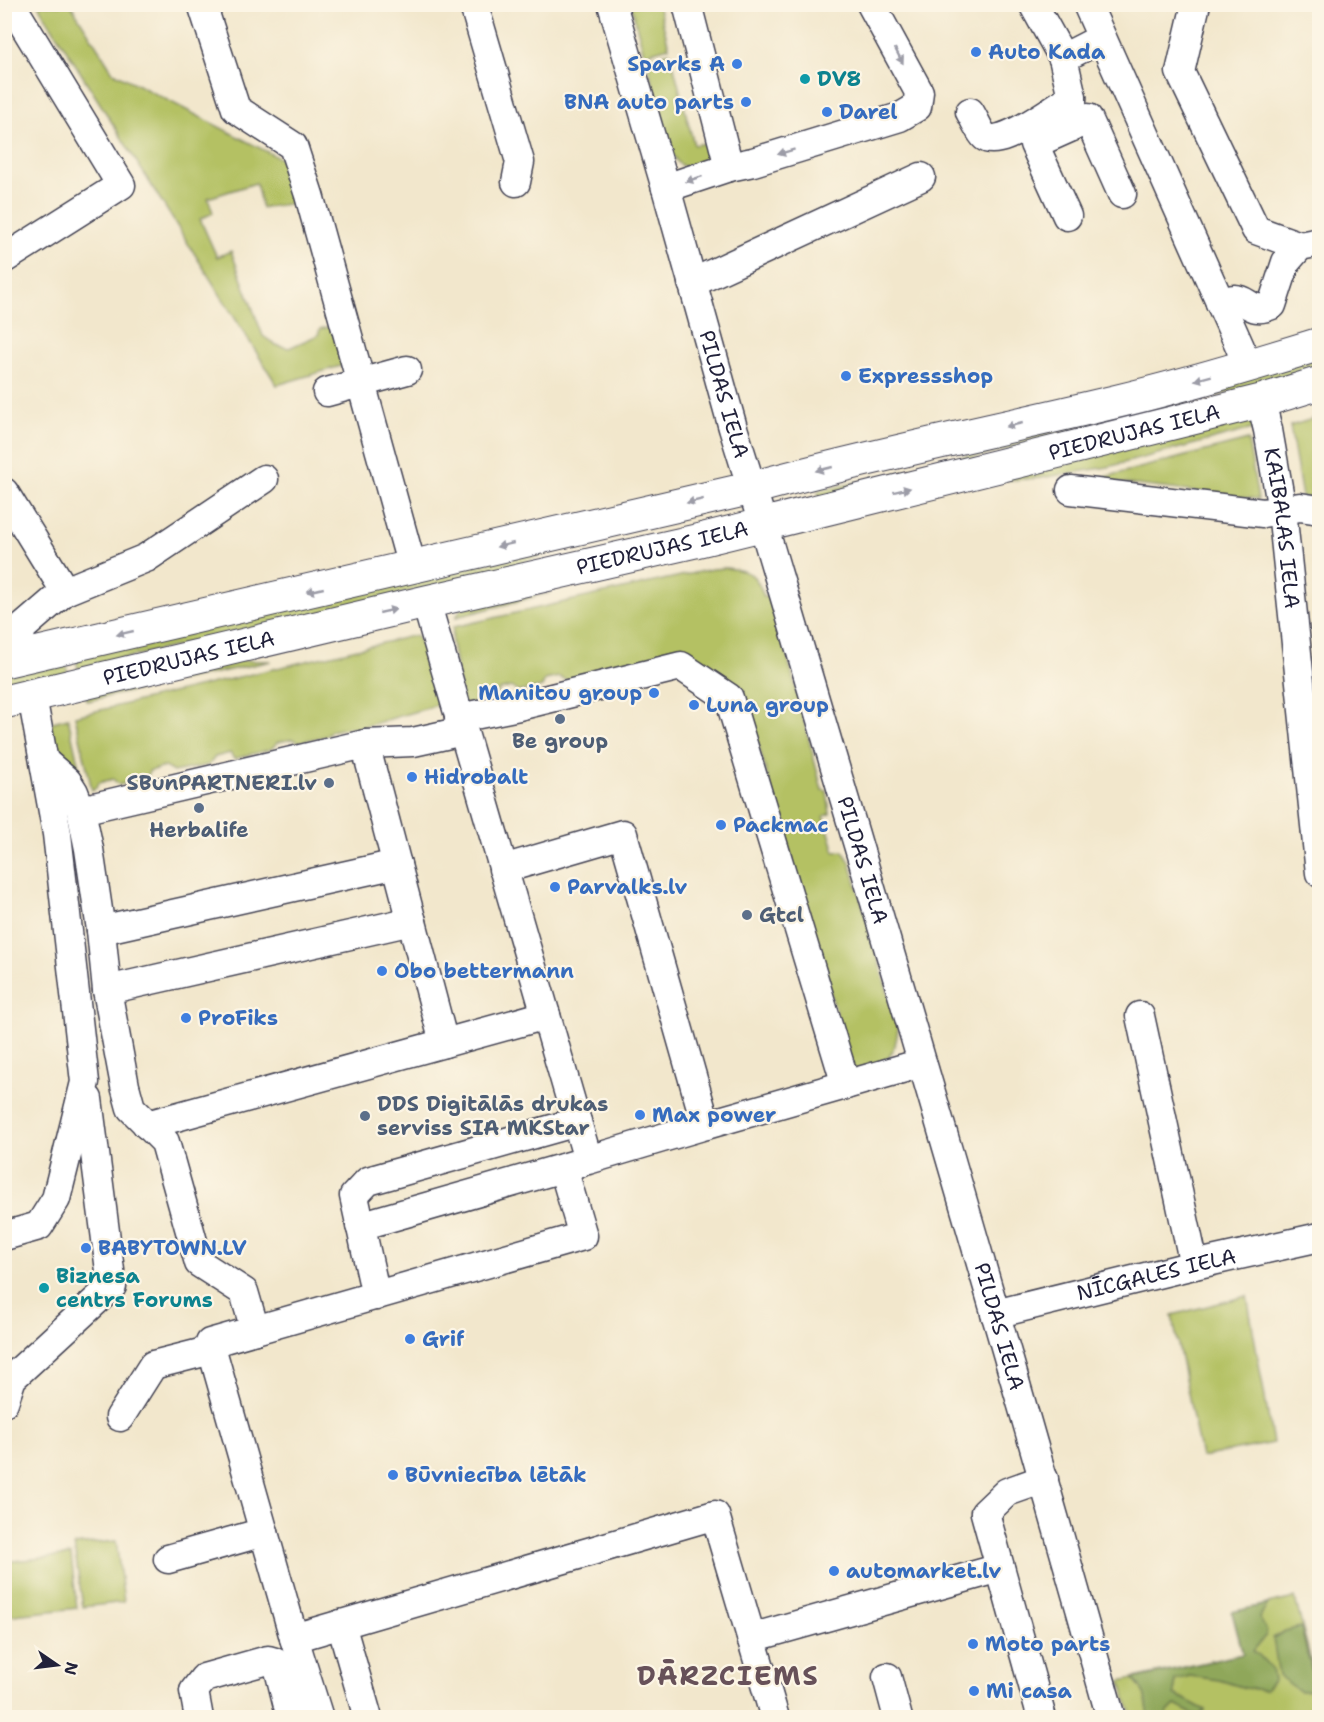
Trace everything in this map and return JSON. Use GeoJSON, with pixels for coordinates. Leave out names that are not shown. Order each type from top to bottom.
{"type":"FeatureCollection","features":[{"type":"Feature","properties":{"kind":"main road","name":"PIEDRUJAS IELA"},"geometry":{"type":"LineString","coordinates":[[10,660],[1117,401],[1320,344]]}},
{"type":"Feature","properties":{"kind":"main road","name":"PIEDRUJAS IELA"},"geometry":{"type":"LineString","coordinates":[[18,699],[426,602],[700,540],[1261,400],[1320,383]]}},
{"type":"Feature","properties":{"kind":"street"},"geometry":{"type":"LineString","coordinates":[[4,260],[121,185],[11,4]]}},
{"type":"Feature","properties":{"kind":"street"},"geometry":{"type":"LineString","coordinates":[[202,4],[236,109],[293,146],[309,195],[412,567]]}},
{"type":"Feature","properties":{"kind":"street"},"geometry":{"type":"LineString","coordinates":[[471,4],[475,9],[520,162],[516,182]]}},
{"type":"Feature","properties":{"kind":"street","name":"PILDAS IELA"},"geometry":{"type":"LineString","coordinates":[[612,4],[733,428],[1044,1479],[1111,1718]]}},
{"type":"Feature","properties":{"kind":"street"},"geometry":{"type":"LineString","coordinates":[[687,4],[729,167]]}},
{"type":"Feature","properties":{"kind":"street"},"geometry":{"type":"LineString","coordinates":[[666,188],[729,167],[753,162],[900,117],[917,107],[919,92],[871,4]]}},
{"type":"Feature","properties":{"kind":"street"},"geometry":{"type":"LineString","coordinates":[[1034,4],[1063,58],[1072,97],[1072,127]]}},
{"type":"Feature","properties":{"kind":"street"},"geometry":{"type":"LineString","coordinates":[[1087,4],[1240,347],[1246,366]]}},
{"type":"Feature","properties":{"kind":"street"},"geometry":{"type":"LineString","coordinates":[[1196,4],[1180,72],[1256,230],[1310,244]]}},
{"type":"Feature","properties":{"kind":"street"},"geometry":{"type":"LineString","coordinates":[[1063,58],[1102,38]]}},
{"type":"Feature","properties":{"kind":"street"},"geometry":{"type":"LineString","coordinates":[[970,112],[985,137],[992,140],[1001,139],[1072,97]]}},
{"type":"Feature","properties":{"kind":"street"},"geometry":{"type":"LineString","coordinates":[[1067,216],[1034,144],[1088,117],[1122,195]]}},
{"type":"Feature","properties":{"kind":"street"},"geometry":{"type":"LineString","coordinates":[[692,283],[921,177]]}},
{"type":"Feature","properties":{"kind":"street"},"geometry":{"type":"LineString","coordinates":[[1220,303],[1234,298],[1250,306],[1263,309],[1272,305],[1286,262],[1310,244]]}},
{"type":"Feature","properties":{"kind":"street"},"geometry":{"type":"LineString","coordinates":[[327,392],[407,370]]}},
{"type":"Feature","properties":{"kind":"street","name":"KAIBALAS IELA"},"geometry":{"type":"LineString","coordinates":[[1261,400],[1282,510],[1320,873]]}},
{"type":"Feature","properties":{"kind":"street"},"geometry":{"type":"LineString","coordinates":[[10,660],[22,628],[65,591],[146,558],[264,479]]}},
{"type":"Feature","properties":{"kind":"street"},"geometry":{"type":"LineString","coordinates":[[1071,490],[1263,513],[1300,507],[1320,510]]}},
{"type":"Feature","properties":{"kind":"street"},"geometry":{"type":"LineString","coordinates":[[4,492],[65,591]]}},
{"type":"Feature","properties":{"kind":"street"},"geometry":{"type":"LineString","coordinates":[[319,1718],[210,1343],[583,1236],[575,1164],[577,1122],[426,602]]}},
{"type":"Feature","properties":{"kind":"street"},"geometry":{"type":"LineString","coordinates":[[81,810],[365,744],[413,742],[519,706],[681,666],[729,698],[846,1085]]}},
{"type":"Feature","properties":{"kind":"street"},"geometry":{"type":"LineString","coordinates":[[4,1402],[12,1378],[112,1286],[85,1082],[57,834],[45,762],[18,699]]}},
{"type":"Feature","properties":{"kind":"street"},"geometry":{"type":"LineString","coordinates":[[365,744],[444,1043]]}},
{"type":"Feature","properties":{"kind":"street"},"geometry":{"type":"LineString","coordinates":[[45,762],[67,781],[81,810],[101,930],[107,990],[131,1108],[165,1142],[199,1263],[244,1292],[255,1330]]}},
{"type":"Feature","properties":{"kind":"street"},"geometry":{"type":"LineString","coordinates":[[503,869],[623,834],[706,1125]]}},
{"type":"Feature","properties":{"kind":"street"},"geometry":{"type":"LineString","coordinates":[[101,930],[397,864]]}},
{"type":"Feature","properties":{"kind":"street"},"geometry":{"type":"LineString","coordinates":[[107,990],[412,921]]}},
{"type":"Feature","properties":{"kind":"street"},"geometry":{"type":"LineString","coordinates":[[147,1125],[546,1015]]}},
{"type":"Feature","properties":{"kind":"street"},"geometry":{"type":"LineString","coordinates":[[1140,1016],[1194,1265]]}},
{"type":"Feature","properties":{"kind":"street"},"geometry":{"type":"LineString","coordinates":[[360,1226],[922,1063]]}},
{"type":"Feature","properties":{"kind":"street"},"geometry":{"type":"LineString","coordinates":[[4,1236],[39,1226],[56,1198],[85,1082]]}},
{"type":"Feature","properties":{"kind":"street"},"geometry":{"type":"LineString","coordinates":[[376,1296],[354,1196],[368,1181],[577,1122]]}},
{"type":"Feature","properties":{"kind":"street","name":"NĪCGALES IELA"},"geometry":{"type":"LineString","coordinates":[[995,1314],[1194,1265],[1320,1237]]}},
{"type":"Feature","properties":{"kind":"street"},"geometry":{"type":"LineString","coordinates":[[120,1418],[153,1365],[212,1350]]}},
{"type":"Feature","properties":{"kind":"street"},"geometry":{"type":"LineString","coordinates":[[1042,1718],[985,1513],[1007,1492],[1044,1479]]}},
{"type":"Feature","properties":{"kind":"street"},"geometry":{"type":"LineString","coordinates":[[294,1638],[715,1515],[775,1718]]}},
{"type":"Feature","properties":{"kind":"street"},"geometry":{"type":"LineString","coordinates":[[168,1559],[264,1532]]}},
{"type":"Feature","properties":{"kind":"street"},"geometry":{"type":"LineString","coordinates":[[752,1638],[1000,1568]]}},
{"type":"Feature","properties":{"kind":"street"},"geometry":{"type":"LineString","coordinates":[[341,1624],[368,1718]]}},
{"type":"Feature","properties":{"kind":"street"},"geometry":{"type":"LineString","coordinates":[[199,1718],[194,1691],[204,1678],[268,1660],[275,1662],[278,1666],[291,1718]]}},
{"type":"Feature","properties":{"kind":"street"},"geometry":{"type":"LineString","coordinates":[[888,1677],[898,1718]]}},
{"type":"Feature","properties":{"kind":"green space"},"geometry":{"type":"Polygon","coordinates":[[[38,5],[71,5],[113,72],[283,160],[294,203],[262,208],[256,183],[208,198],[213,213],[200,219],[217,257],[231,251],[263,336],[276,345],[289,348],[318,335],[320,329],[332,326],[344,365],[277,385],[38,5]]]}},
{"type":"Feature","properties":{"kind":"green space"},"geometry":{"type":"Polygon","coordinates":[[[631,5],[658,5],[669,47],[644,54],[631,5]]]}},
{"type":"Feature","properties":{"kind":"green space"},"geometry":{"type":"Polygon","coordinates":[[[670,52],[694,145],[712,142],[709,156],[702,162],[689,167],[681,165],[672,153],[646,59],[670,52]]]}},
{"type":"Feature","properties":{"kind":"green space"},"geometry":{"type":"Polygon","coordinates":[[[1319,355],[1319,369],[819,498],[818,491],[953,460],[1015,438],[1319,355]]]}},
{"type":"Feature","properties":{"kind":"green space"},"geometry":{"type":"Polygon","coordinates":[[[1319,417],[1319,499],[1302,497],[1290,426],[1319,417]]]}},
{"type":"Feature","properties":{"kind":"green space"},"geometry":{"type":"Polygon","coordinates":[[[1250,418],[1256,428],[1108,467],[1040,478],[980,482],[1250,418]]]}},
{"type":"Feature","properties":{"kind":"green space"},"geometry":{"type":"Polygon","coordinates":[[[1248,440],[1258,499],[1093,480],[1248,440]]]}},
{"type":"Feature","properties":{"kind":"green space"},"geometry":{"type":"Polygon","coordinates":[[[568,545],[560,550],[487,574],[78,669],[75,655],[568,545]]]}},
{"type":"Feature","properties":{"kind":"green space"},"geometry":{"type":"Polygon","coordinates":[[[726,568],[747,572],[755,578],[764,597],[772,597],[822,790],[827,791],[830,814],[824,816],[835,852],[843,851],[850,862],[898,1028],[897,1039],[888,1058],[859,1072],[852,1067],[743,692],[681,654],[568,681],[559,677],[545,680],[542,687],[518,692],[511,687],[499,690],[496,698],[463,705],[452,643],[453,627],[712,569],[726,568]]]}},
{"type":"Feature","properties":{"kind":"green space"},"geometry":{"type":"Polygon","coordinates":[[[550,593],[456,617],[461,608],[508,597],[550,593]]]}},
{"type":"Feature","properties":{"kind":"green space"},"geometry":{"type":"Polygon","coordinates":[[[416,635],[444,703],[356,729],[350,727],[331,731],[326,736],[298,742],[293,739],[278,742],[271,749],[234,759],[230,753],[215,757],[209,765],[173,772],[165,767],[149,771],[147,778],[119,785],[113,779],[98,783],[92,790],[75,716],[416,635]]]}},
{"type":"Feature","properties":{"kind":"green space"},"geometry":{"type":"Polygon","coordinates":[[[65,660],[68,674],[5,689],[4,675],[65,660]]]}},
{"type":"Feature","properties":{"kind":"green space"},"geometry":{"type":"Polygon","coordinates":[[[232,660],[271,661],[87,701],[86,696],[232,660]]]}},
{"type":"Feature","properties":{"kind":"green space"},"geometry":{"type":"Polygon","coordinates":[[[68,718],[82,781],[56,752],[51,727],[53,722],[68,718]]]}},
{"type":"Feature","properties":{"kind":"green space"},"geometry":{"type":"Polygon","coordinates":[[[1247,1296],[1273,1443],[1201,1457],[1172,1315],[1247,1296]]]}},
{"type":"Feature","properties":{"kind":"green space"},"geometry":{"type":"Polygon","coordinates":[[[116,1541],[124,1602],[83,1607],[74,1545],[116,1541]]]}},
{"type":"Feature","properties":{"kind":"green space"},"geometry":{"type":"Polygon","coordinates":[[[71,1555],[77,1608],[5,1616],[5,1562],[71,1555]]]}},
{"type":"Feature","properties":{"kind":"green space"},"geometry":{"type":"Polygon","coordinates":[[[1295,1598],[1319,1692],[1319,1717],[1132,1717],[1120,1681],[1243,1654],[1232,1612],[1295,1598]]]}},
{"type":"Feature","properties":{"kind":"green space"},"geometry":{"type":"Polygon","coordinates":[[[1268,1604],[1259,1618],[1266,1629],[1266,1635],[1253,1651],[1272,1669],[1274,1680],[1265,1690],[1190,1676],[1175,1680],[1175,1694],[1205,1710],[1198,1717],[1175,1705],[1167,1713],[1168,1717],[1149,1717],[1143,1692],[1133,1679],[1243,1654],[1232,1612],[1268,1604]]]}},
{"type":"Feature","properties":{"kind":"green space"},"geometry":{"type":"Polygon","coordinates":[[[1301,1627],[1316,1690],[1300,1691],[1279,1676],[1273,1638],[1285,1631],[1301,1627]]]}},
{"type":"Feature","properties":{"kind":"place","name":"Auto Kada"},"geometry":{"type":"Point","coordinates":[976,52]}},
{"type":"Feature","properties":{"kind":"place","name":"Sparks A"},"geometry":{"type":"Point","coordinates":[737,64]}},
{"type":"Feature","properties":{"kind":"place","name":"DV8"},"geometry":{"type":"Point","coordinates":[805,79]}},
{"type":"Feature","properties":{"kind":"place","name":"BNA auto parts"},"geometry":{"type":"Point","coordinates":[746,102]}},
{"type":"Feature","properties":{"kind":"place","name":"Darel"},"geometry":{"type":"Point","coordinates":[827,112]}},
{"type":"Feature","properties":{"kind":"place","name":"Expressshop"},"geometry":{"type":"Point","coordinates":[846,376]}},
{"type":"Feature","properties":{"kind":"place","name":"Manitou group"},"geometry":{"type":"Point","coordinates":[654,693]}},
{"type":"Feature","properties":{"kind":"place","name":"Luna group"},"geometry":{"type":"Point","coordinates":[694,705]}},
{"type":"Feature","properties":{"kind":"place","name":"Be group"},"geometry":{"type":"Point","coordinates":[560,719]}},
{"type":"Feature","properties":{"kind":"place","name":"Hidrobalt"},"geometry":{"type":"Point","coordinates":[412,777]}},
{"type":"Feature","properties":{"kind":"place","name":"SBunPARTNERI.lv"},"geometry":{"type":"Point","coordinates":[329,783]}},
{"type":"Feature","properties":{"kind":"place","name":"Herbalife"},"geometry":{"type":"Point","coordinates":[199,808]}},
{"type":"Feature","properties":{"kind":"place","name":"Packmac"},"geometry":{"type":"Point","coordinates":[721,825]}},
{"type":"Feature","properties":{"kind":"place","name":"Parvalks.lv"},"geometry":{"type":"Point","coordinates":[555,887]}},
{"type":"Feature","properties":{"kind":"place","name":"Gtcl"},"geometry":{"type":"Point","coordinates":[747,915]}},
{"type":"Feature","properties":{"kind":"place","name":"Obo bettermann"},"geometry":{"type":"Point","coordinates":[382,971]}},
{"type":"Feature","properties":{"kind":"place","name":"ProFiks"},"geometry":{"type":"Point","coordinates":[186,1018]}},
{"type":"Feature","properties":{"kind":"place","name":"Max power"},"geometry":{"type":"Point","coordinates":[640,1115]}},
{"type":"Feature","properties":{"kind":"place","name":"DDS Digitālās drukas serviss SIA MKStar"},"geometry":{"type":"Point","coordinates":[365,1116]}},
{"type":"Feature","properties":{"kind":"place","name":"BABYTOWN.LV"},"geometry":{"type":"Point","coordinates":[86,1248]}},
{"type":"Feature","properties":{"kind":"place","name":"Biznesa centrs Forums"},"geometry":{"type":"Point","coordinates":[44,1288]}},
{"type":"Feature","properties":{"kind":"place","name":"Grif"},"geometry":{"type":"Point","coordinates":[410,1339]}},
{"type":"Feature","properties":{"kind":"place","name":"Būvniecība lētāk"},"geometry":{"type":"Point","coordinates":[393,1475]}},
{"type":"Feature","properties":{"kind":"place","name":"automarket.lv"},"geometry":{"type":"Point","coordinates":[834,1571]}},
{"type":"Feature","properties":{"kind":"place","name":"Moto parts"},"geometry":{"type":"Point","coordinates":[973,1644]}},
{"type":"Feature","properties":{"kind":"place","name":"Mi casa"},"geometry":{"type":"Point","coordinates":[974,1691]}},
{"type":"Feature","properties":{"kind":"district","name":"DĀRZCIEMS"},"geometry":{"type":"Point","coordinates":[728,1676]}}]}
